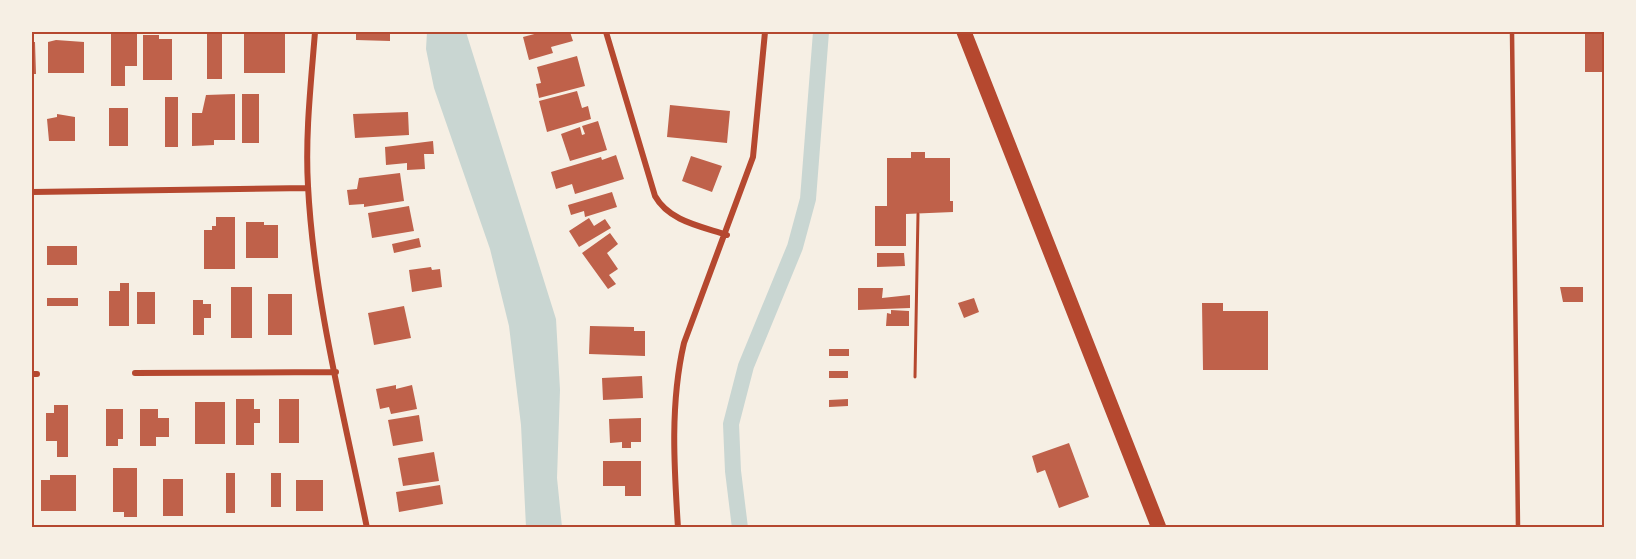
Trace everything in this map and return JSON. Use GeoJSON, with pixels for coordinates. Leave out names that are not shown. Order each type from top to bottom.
{"type":"FeatureCollection","features":[{"type":"Feature","properties":{"kind":"highway"},"geometry":{"type":"LineString","coordinates":[[964,32],[1159,528]]}},
{"type":"Feature","properties":{"kind":"street"},"geometry":{"type":"LineString","coordinates":[[315,32],[309,111],[308,188],[319,285],[367,528]]}},
{"type":"Feature","properties":{"kind":"street"},"geometry":{"type":"LineString","coordinates":[[606,32],[655,195],[661,207],[669,215],[727,235]]}},
{"type":"Feature","properties":{"kind":"street"},"geometry":{"type":"LineString","coordinates":[[678,528],[673,457],[680,361],[684,343],[727,235],[753,157],[765,32]]}},
{"type":"Feature","properties":{"kind":"street"},"geometry":{"type":"LineString","coordinates":[[32,192],[308,188]]}},
{"type":"Feature","properties":{"kind":"street"},"geometry":{"type":"LineString","coordinates":[[135,373],[336,372]]}},
{"type":"Feature","properties":{"kind":"lane"},"geometry":{"type":"LineString","coordinates":[[1512,32],[1518,528]]}},
{"type":"Feature","properties":{"kind":"path"},"geometry":{"type":"LineString","coordinates":[[915,377],[918,214]]}},
{"type":"Feature","properties":{"kind":"shaded area"},"geometry":{"type":"Polygon","coordinates":[[[427,32],[466,32],[556,319],[560,390],[557,478],[562,527],[526,527],[521,425],[509,326],[490,249],[434,88],[426,49],[427,32]]]}},
{"type":"Feature","properties":{"kind":"building"},"geometry":{"type":"Polygon","coordinates":[[[111,32],[137,32],[137,66],[125,66],[125,86],[111,86],[111,32]]]}},
{"type":"Feature","properties":{"kind":"building"},"geometry":{"type":"Polygon","coordinates":[[[207,32],[222,32],[222,79],[207,79],[207,32]]]}},
{"type":"Feature","properties":{"kind":"building"},"geometry":{"type":"Polygon","coordinates":[[[356,32],[390,32],[390,41],[356,40],[356,32]]]}},
{"type":"Feature","properties":{"kind":"building"},"geometry":{"type":"Polygon","coordinates":[[[542,32],[570,32],[573,41],[551,47],[553,53],[529,60],[523,37],[542,32]]]}},
{"type":"Feature","properties":{"kind":"building"},"geometry":{"type":"Polygon","coordinates":[[[1585,32],[1604,32],[1604,72],[1585,72],[1585,32]]]}},
{"type":"Feature","properties":{"kind":"building"},"geometry":{"type":"Polygon","coordinates":[[[244,34],[285,34],[285,73],[244,73],[244,34]]]}},
{"type":"Feature","properties":{"kind":"building"},"geometry":{"type":"Polygon","coordinates":[[[143,35],[159,35],[159,39],[172,39],[172,80],[143,80],[143,35]]]}},
{"type":"Feature","properties":{"kind":"building"},"geometry":{"type":"Polygon","coordinates":[[[56,40],[84,42],[84,73],[48,73],[48,42],[56,40]]]}},
{"type":"Feature","properties":{"kind":"building"},"geometry":{"type":"Polygon","coordinates":[[[32,42],[35,42],[36,74],[32,74],[32,42]]]}},
{"type":"Feature","properties":{"kind":"building"},"geometry":{"type":"Polygon","coordinates":[[[577,56],[585,86],[539,98],[536,84],[541,83],[537,67],[577,56]]]}},
{"type":"Feature","properties":{"kind":"building"},"geometry":{"type":"Polygon","coordinates":[[[577,91],[582,108],[588,106],[591,119],[547,132],[539,101],[577,91]]]}},
{"type":"Feature","properties":{"kind":"building"},"geometry":{"type":"Polygon","coordinates":[[[235,94],[235,140],[214,140],[214,145],[192,146],[192,113],[202,113],[206,95],[235,94]]]}},
{"type":"Feature","properties":{"kind":"building"},"geometry":{"type":"Polygon","coordinates":[[[242,94],[259,94],[259,143],[242,143],[242,94]]]}},
{"type":"Feature","properties":{"kind":"building"},"geometry":{"type":"Polygon","coordinates":[[[165,97],[178,97],[178,147],[165,147],[165,97]]]}},
{"type":"Feature","properties":{"kind":"building"},"geometry":{"type":"Polygon","coordinates":[[[670,105],[730,111],[727,143],[667,137],[670,105]]]}},
{"type":"Feature","properties":{"kind":"building"},"geometry":{"type":"Polygon","coordinates":[[[109,108],[128,108],[128,146],[109,146],[109,108]]]}},
{"type":"Feature","properties":{"kind":"building"},"geometry":{"type":"Polygon","coordinates":[[[408,112],[409,135],[355,138],[353,114],[408,112]]]}},
{"type":"Feature","properties":{"kind":"building"},"geometry":{"type":"Polygon","coordinates":[[[57,114],[75,117],[75,141],[49,141],[47,119],[57,117],[57,114]]]}},
{"type":"Feature","properties":{"kind":"building"},"geometry":{"type":"Polygon","coordinates":[[[598,121],[607,150],[570,161],[561,134],[580,127],[582,135],[585,134],[582,126],[598,121]]]}},
{"type":"Feature","properties":{"kind":"building"},"geometry":{"type":"Polygon","coordinates":[[[433,141],[434,154],[424,154],[425,169],[407,170],[407,163],[386,165],[385,147],[433,141]]]}},
{"type":"Feature","properties":{"kind":"building"},"geometry":{"type":"Polygon","coordinates":[[[911,152],[925,152],[925,158],[950,158],[950,201],[953,201],[953,212],[906,214],[906,246],[875,246],[875,206],[887,206],[887,158],[911,158],[911,152]]]}},
{"type":"Feature","properties":{"kind":"building"},"geometry":{"type":"Polygon","coordinates":[[[616,155],[624,179],[575,194],[572,184],[556,189],[551,172],[601,157],[602,160],[616,155]]]}},
{"type":"Feature","properties":{"kind":"building"},"geometry":{"type":"Polygon","coordinates":[[[691,156],[722,166],[712,192],[682,181],[691,156]]]}},
{"type":"Feature","properties":{"kind":"building"},"geometry":{"type":"Polygon","coordinates":[[[400,173],[404,201],[364,207],[364,204],[349,205],[347,190],[357,189],[359,178],[400,173]]]}},
{"type":"Feature","properties":{"kind":"building"},"geometry":{"type":"Polygon","coordinates":[[[612,192],[617,207],[585,217],[584,211],[571,215],[568,205],[612,192]]]}},
{"type":"Feature","properties":{"kind":"building"},"geometry":{"type":"Polygon","coordinates":[[[409,206],[414,231],[372,238],[368,213],[409,206]]]}},
{"type":"Feature","properties":{"kind":"building"},"geometry":{"type":"Polygon","coordinates":[[[216,217],[235,217],[235,269],[204,269],[204,230],[212,230],[212,226],[216,226],[216,217]]]}},
{"type":"Feature","properties":{"kind":"building"},"geometry":{"type":"Polygon","coordinates":[[[589,218],[594,226],[605,219],[611,228],[579,247],[569,231],[589,218]]]}},
{"type":"Feature","properties":{"kind":"building"},"geometry":{"type":"Polygon","coordinates":[[[246,222],[278,225],[278,258],[246,258],[246,222]]]}},
{"type":"Feature","properties":{"kind":"building"},"geometry":{"type":"Polygon","coordinates":[[[610,233],[618,244],[607,253],[618,269],[609,275],[616,284],[608,289],[582,253],[610,233]]]}},
{"type":"Feature","properties":{"kind":"building"},"geometry":{"type":"Polygon","coordinates":[[[419,238],[421,247],[394,253],[392,244],[419,238]]]}},
{"type":"Feature","properties":{"kind":"building"},"geometry":{"type":"Polygon","coordinates":[[[47,246],[77,246],[77,265],[47,265],[47,246]]]}},
{"type":"Feature","properties":{"kind":"building"},"geometry":{"type":"Polygon","coordinates":[[[877,253],[904,253],[905,266],[877,267],[877,253]]]}},
{"type":"Feature","properties":{"kind":"building"},"geometry":{"type":"Polygon","coordinates":[[[431,267],[432,270],[440,269],[442,287],[412,292],[409,270],[431,267]]]}},
{"type":"Feature","properties":{"kind":"building"},"geometry":{"type":"Polygon","coordinates":[[[120,283],[129,283],[129,326],[109,326],[109,291],[120,291],[120,283]]]}},
{"type":"Feature","properties":{"kind":"building"},"geometry":{"type":"Polygon","coordinates":[[[231,287],[252,287],[252,338],[231,338],[231,287]]]}},
{"type":"Feature","properties":{"kind":"building"},"geometry":{"type":"Polygon","coordinates":[[[1560,287],[1583,287],[1583,302],[1563,302],[1560,287]]]}},
{"type":"Feature","properties":{"kind":"building"},"geometry":{"type":"Polygon","coordinates":[[[858,288],[883,288],[882,298],[910,295],[910,308],[858,310],[858,288]]]}},
{"type":"Feature","properties":{"kind":"building"},"geometry":{"type":"Polygon","coordinates":[[[137,292],[155,292],[155,324],[137,324],[137,292]]]}},
{"type":"Feature","properties":{"kind":"building"},"geometry":{"type":"Polygon","coordinates":[[[268,294],[292,294],[292,335],[268,335],[268,294]]]}},
{"type":"Feature","properties":{"kind":"building"},"geometry":{"type":"Polygon","coordinates":[[[47,298],[78,298],[78,306],[47,306],[47,298]]]}},
{"type":"Feature","properties":{"kind":"building"},"geometry":{"type":"Polygon","coordinates":[[[974,298],[979,312],[964,318],[958,303],[974,298]]]}},
{"type":"Feature","properties":{"kind":"building"},"geometry":{"type":"Polygon","coordinates":[[[193,300],[203,300],[203,304],[211,304],[211,318],[204,318],[204,335],[193,335],[193,300]]]}},
{"type":"Feature","properties":{"kind":"building"},"geometry":{"type":"Polygon","coordinates":[[[1202,303],[1223,303],[1223,311],[1268,311],[1268,370],[1203,370],[1202,303]]]}},
{"type":"Feature","properties":{"kind":"building"},"geometry":{"type":"Polygon","coordinates":[[[404,306],[411,338],[374,345],[368,313],[404,306]]]}},
{"type":"Feature","properties":{"kind":"building"},"geometry":{"type":"Polygon","coordinates":[[[891,310],[909,311],[909,326],[886,326],[887,313],[891,314],[891,310]]]}},
{"type":"Feature","properties":{"kind":"building"},"geometry":{"type":"Polygon","coordinates":[[[590,326],[634,327],[634,331],[645,331],[645,356],[589,354],[590,326]]]}},
{"type":"Feature","properties":{"kind":"building"},"geometry":{"type":"Polygon","coordinates":[[[829,349],[849,349],[849,356],[829,356],[829,349]]]}},
{"type":"Feature","properties":{"kind":"building"},"geometry":{"type":"Polygon","coordinates":[[[829,371],[848,371],[848,378],[829,378],[829,371]]]}},
{"type":"Feature","properties":{"kind":"building"},"geometry":{"type":"Polygon","coordinates":[[[642,376],[643,398],[603,400],[602,378],[642,376]]]}},
{"type":"Feature","properties":{"kind":"building"},"geometry":{"type":"Polygon","coordinates":[[[396,385],[396,389],[412,385],[417,409],[391,414],[389,407],[380,409],[376,389],[396,385]]]}},
{"type":"Feature","properties":{"kind":"building"},"geometry":{"type":"Polygon","coordinates":[[[236,399],[254,399],[254,409],[260,409],[260,423],[254,423],[254,445],[236,445],[236,399]]]}},
{"type":"Feature","properties":{"kind":"building"},"geometry":{"type":"Polygon","coordinates":[[[279,399],[299,399],[299,443],[279,443],[279,399]]]}},
{"type":"Feature","properties":{"kind":"building"},"geometry":{"type":"Polygon","coordinates":[[[848,399],[848,406],[829,407],[829,400],[848,399]]]}},
{"type":"Feature","properties":{"kind":"building"},"geometry":{"type":"Polygon","coordinates":[[[195,402],[225,402],[225,444],[195,444],[195,402]]]}},
{"type":"Feature","properties":{"kind":"building"},"geometry":{"type":"Polygon","coordinates":[[[54,405],[68,405],[68,457],[57,457],[57,441],[46,441],[46,413],[54,413],[54,405]]]}},
{"type":"Feature","properties":{"kind":"building"},"geometry":{"type":"Polygon","coordinates":[[[106,409],[123,409],[123,439],[118,439],[118,446],[106,446],[106,409]]]}},
{"type":"Feature","properties":{"kind":"building"},"geometry":{"type":"Polygon","coordinates":[[[140,409],[158,409],[158,418],[169,418],[169,437],[156,437],[156,446],[140,446],[140,409]]]}},
{"type":"Feature","properties":{"kind":"building"},"geometry":{"type":"Polygon","coordinates":[[[419,415],[423,441],[393,446],[388,420],[419,415]]]}},
{"type":"Feature","properties":{"kind":"building"},"geometry":{"type":"Polygon","coordinates":[[[641,418],[641,442],[631,442],[631,448],[622,448],[622,442],[610,443],[609,419],[641,418]]]}},
{"type":"Feature","properties":{"kind":"building"},"geometry":{"type":"Polygon","coordinates":[[[1069,443],[1089,497],[1059,508],[1045,470],[1037,473],[1032,456],[1069,443]]]}},
{"type":"Feature","properties":{"kind":"building"},"geometry":{"type":"Polygon","coordinates":[[[434,452],[439,481],[403,486],[398,458],[434,452]]]}},
{"type":"Feature","properties":{"kind":"building"},"geometry":{"type":"Polygon","coordinates":[[[603,461],[641,461],[641,496],[625,496],[625,486],[603,486],[603,461]]]}},
{"type":"Feature","properties":{"kind":"building"},"geometry":{"type":"Polygon","coordinates":[[[113,468],[137,468],[137,517],[124,517],[124,512],[113,512],[113,468]]]}},
{"type":"Feature","properties":{"kind":"building"},"geometry":{"type":"Polygon","coordinates":[[[226,473],[235,473],[235,513],[226,513],[226,473]]]}},
{"type":"Feature","properties":{"kind":"building"},"geometry":{"type":"Polygon","coordinates":[[[271,473],[281,473],[281,507],[271,507],[271,473]]]}},
{"type":"Feature","properties":{"kind":"building"},"geometry":{"type":"Polygon","coordinates":[[[50,475],[76,475],[76,511],[41,511],[41,480],[50,480],[50,475]]]}},
{"type":"Feature","properties":{"kind":"building"},"geometry":{"type":"Polygon","coordinates":[[[163,479],[183,479],[183,516],[163,516],[163,479]]]}},
{"type":"Feature","properties":{"kind":"building"},"geometry":{"type":"Polygon","coordinates":[[[296,480],[323,480],[323,511],[296,511],[296,480]]]}},
{"type":"Feature","properties":{"kind":"building"},"geometry":{"type":"Polygon","coordinates":[[[440,485],[443,504],[399,512],[396,492],[440,485]]]}},
{"type":"Feature","properties":{"kind":"waterway"},"geometry":{"type":"LineString","coordinates":[[740,528],[733,471],[731,424],[746,366],[795,247],[808,199],[821,32]]}}]}
